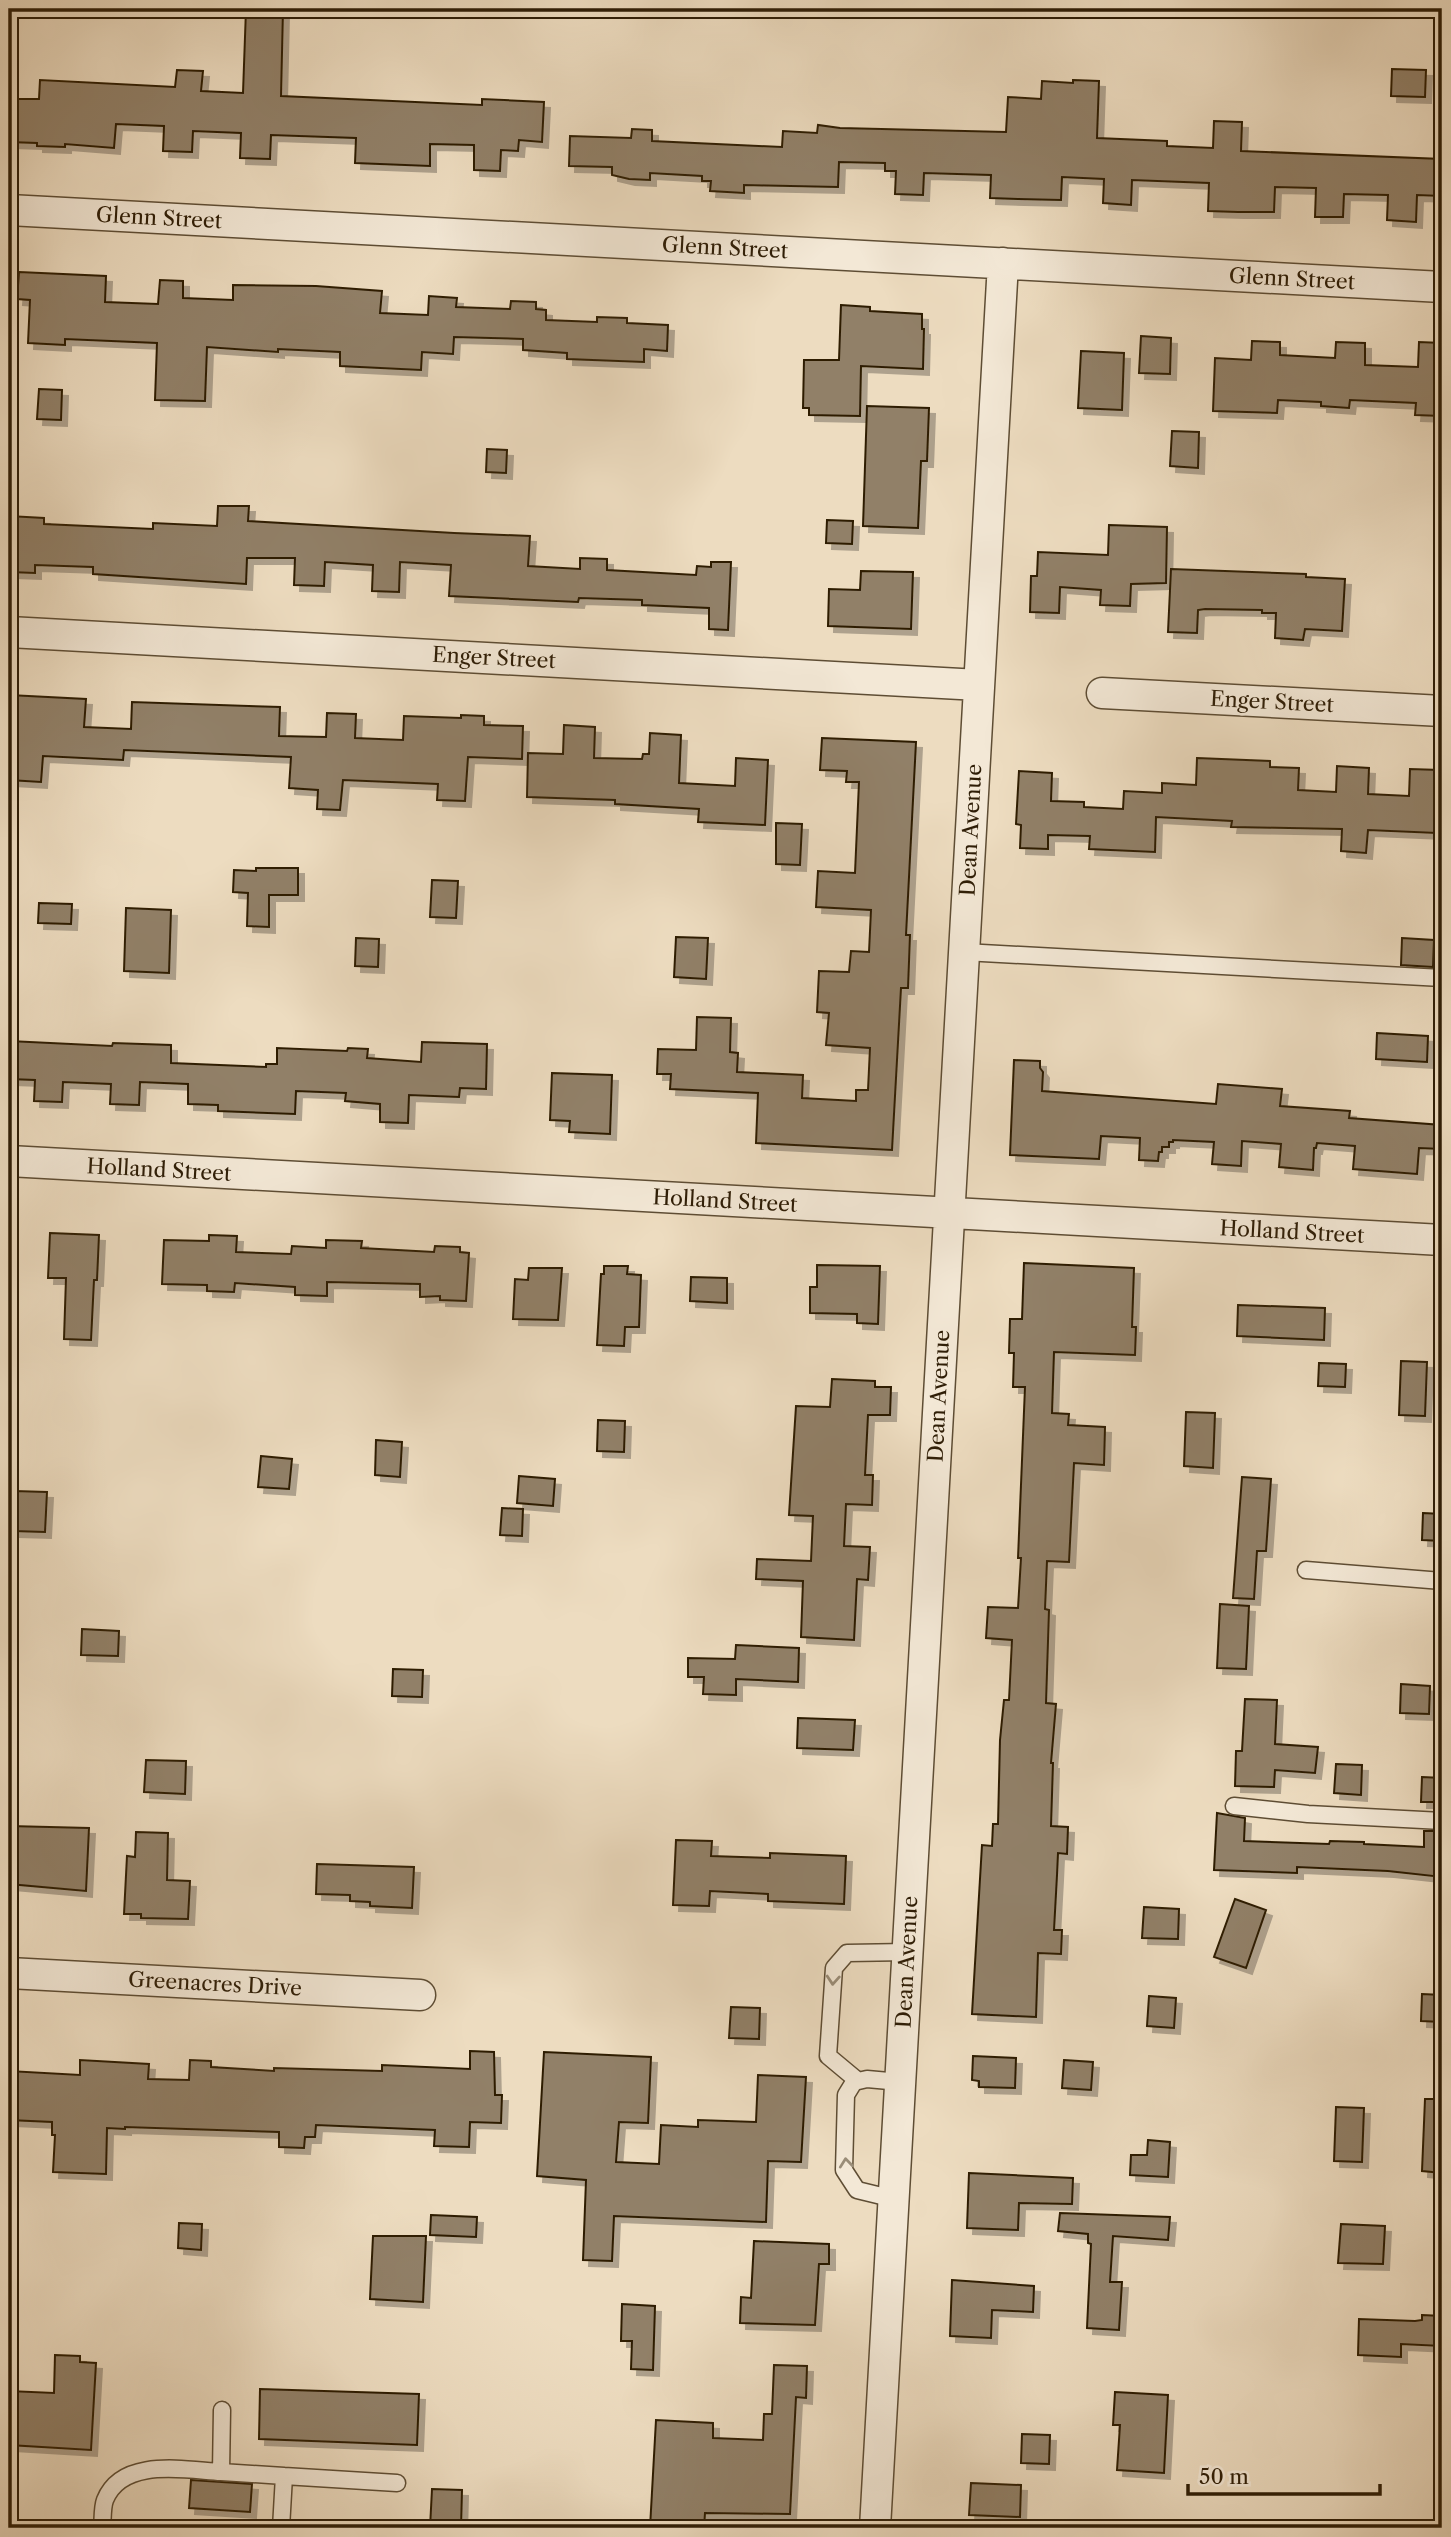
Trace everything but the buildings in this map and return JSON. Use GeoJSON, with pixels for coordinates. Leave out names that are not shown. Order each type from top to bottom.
{"type":"FeatureCollection","features":[{"type":"Feature","properties":{"kind":"street","name":"Glenn Street"},"geometry":{"type":"LineString","coordinates":[[9,210],[1442,287]]}},
{"type":"Feature","properties":{"kind":"street","name":"Dean Avenue"},"geometry":{"type":"LineString","coordinates":[[875,2528],[1003,263]]}},
{"type":"Feature","properties":{"kind":"street","name":"Enger Street"},"geometry":{"type":"LineString","coordinates":[[9,632],[979,685]]}},
{"type":"Feature","properties":{"kind":"street","name":"Enger Street"},"geometry":{"type":"LineString","coordinates":[[1102,693],[1442,711]]}},
{"type":"Feature","properties":{"kind":"street","name":"Holland Street"},"geometry":{"type":"LineString","coordinates":[[9,1161],[1442,1240]]}},
{"type":"Feature","properties":{"kind":"street","name":"Greenacres Drive"},"geometry":{"type":"LineString","coordinates":[[9,1973],[420,1995]]}},
{"type":"Feature","properties":{"kind":"lane"},"geometry":{"type":"LineString","coordinates":[[964,952],[1442,978]]}},
{"type":"Feature","properties":{"kind":"lane"},"geometry":{"type":"LineString","coordinates":[[1306,1570],[1442,1581]]}},
{"type":"Feature","properties":{"kind":"lane"},"geometry":{"type":"LineString","coordinates":[[1234,1806],[1308,1814],[1442,1821]]}},
{"type":"Feature","properties":{"kind":"lane"},"geometry":{"type":"LineString","coordinates":[[858,2081],[828,2056],[834,1968],[847,1953],[908,1952]]}},
{"type":"Feature","properties":{"kind":"lane"},"geometry":{"type":"LineString","coordinates":[[894,2199],[857,2190],[844,2170],[846,2095],[854,2082],[858,2081],[900,2082]]}},
{"type":"Feature","properties":{"kind":"lane"},"geometry":{"type":"LineString","coordinates":[[221,2472],[222,2410]]}},
{"type":"Feature","properties":{"kind":"lane"},"geometry":{"type":"LineString","coordinates":[[102,2528],[104,2501],[118,2482],[150,2467],[397,2483]]}},
{"type":"Feature","properties":{"kind":"lane"},"geometry":{"type":"LineString","coordinates":[[281,2528],[284,2476]]}}]}
